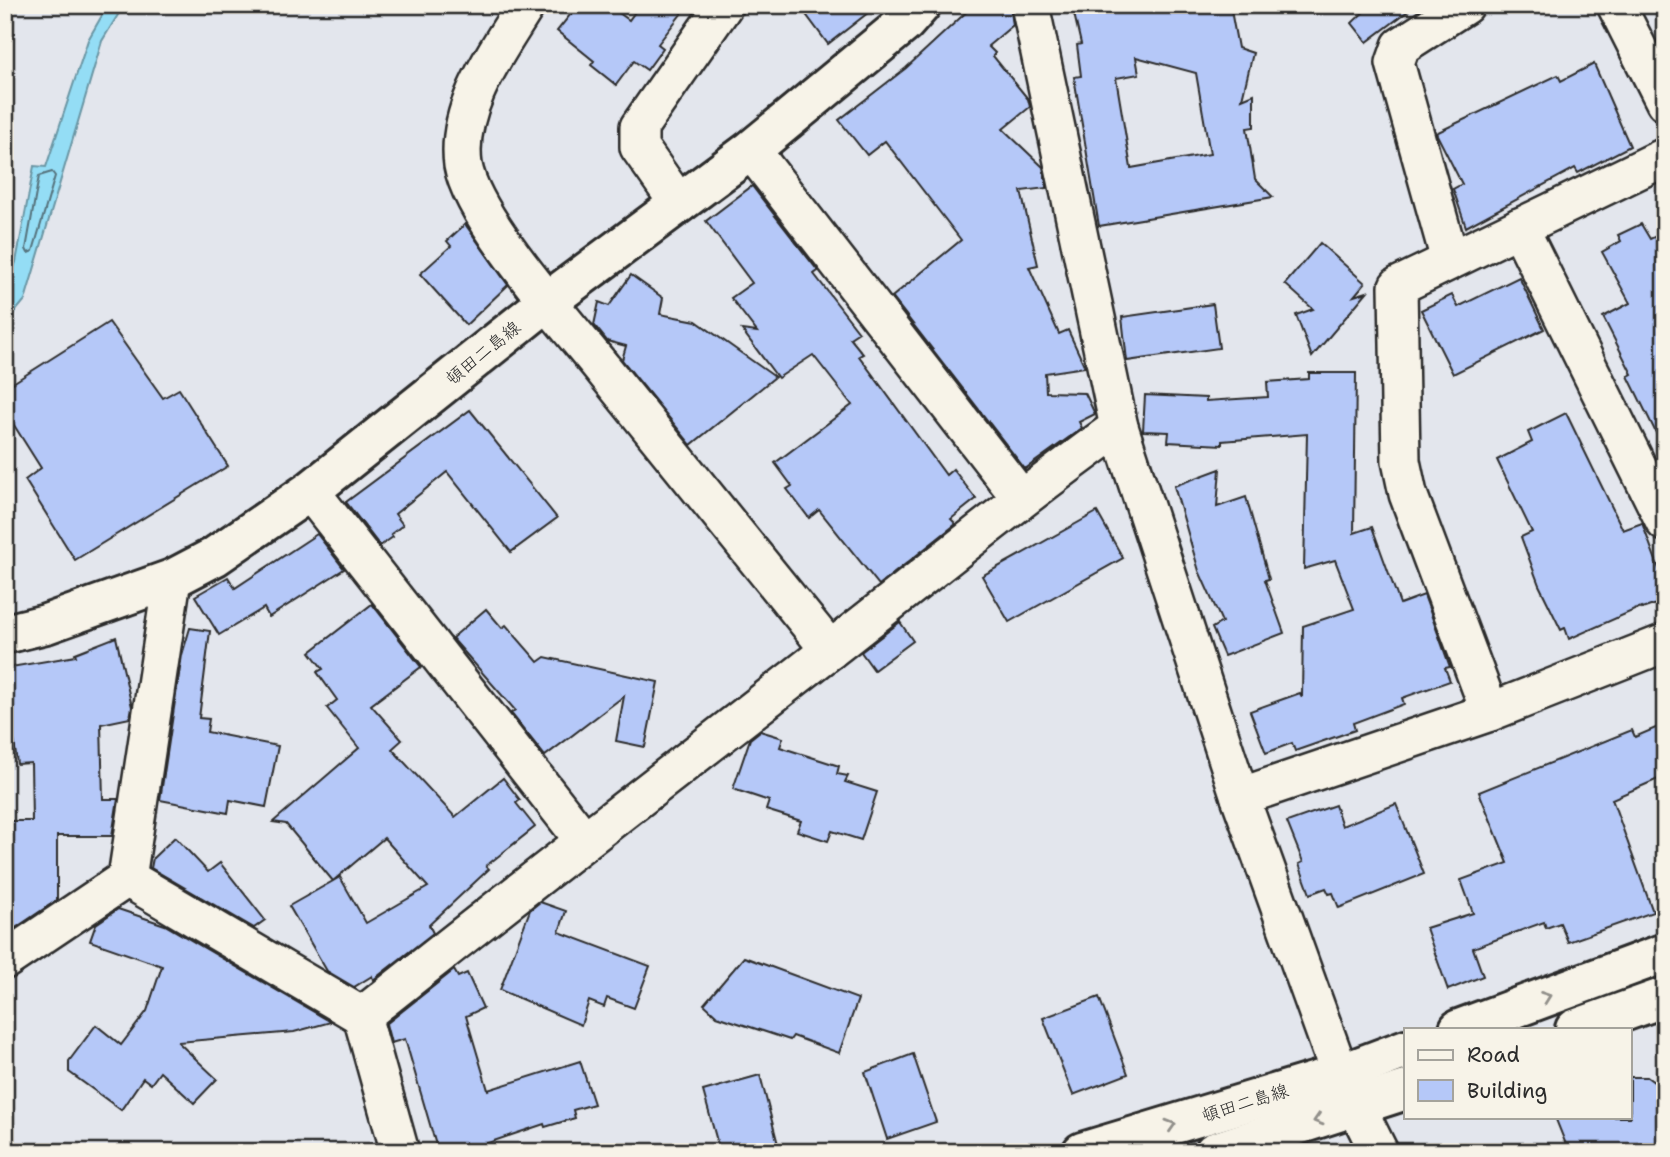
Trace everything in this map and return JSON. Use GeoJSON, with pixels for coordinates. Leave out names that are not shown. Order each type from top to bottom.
{"type":"FeatureCollection","features":[{"type":"Feature","properties":{"kind":"main road","name":"頓田二島線"},"geometry":{"type":"LineString","coordinates":[[5,634],[46,624],[172,579],[214,557],[310,491],[548,301],[751,150],[905,23],[921,5]]}},
{"type":"Feature","properties":{"kind":"main road"},"geometry":{"type":"LineString","coordinates":[[1462,1028],[1665,953]]}},
{"type":"Feature","properties":{"kind":"main road"},"geometry":{"type":"LineString","coordinates":[[1578,1028],[1665,997]]}},
{"type":"Feature","properties":{"kind":"main road","name":"頓田二島線"},"geometry":{"type":"LineString","coordinates":[[1082,1152],[1340,1074],[1404,1050]]}},
{"type":"Feature","properties":{"kind":"main road"},"geometry":{"type":"LineString","coordinates":[[1214,1152],[1404,1091]]}},
{"type":"Feature","properties":{"kind":"street"},"geometry":{"type":"LineString","coordinates":[[526,5],[493,60],[464,120],[464,165],[478,206],[548,301],[830,650]]}},
{"type":"Feature","properties":{"kind":"street"},"geometry":{"type":"LineString","coordinates":[[679,204],[639,147],[639,127],[724,5]]}},
{"type":"Feature","properties":{"kind":"street"},"geometry":{"type":"LineString","coordinates":[[1030,5],[1119,427],[1240,797],[1340,1074],[1379,1152]]}},
{"type":"Feature","properties":{"kind":"street"},"geometry":{"type":"LineString","coordinates":[[1450,260],[1395,63],[1401,46],[1465,5]]}},
{"type":"Feature","properties":{"kind":"street"},"geometry":{"type":"LineString","coordinates":[[1616,5],[1651,42],[1665,102]]}},
{"type":"Feature","properties":{"kind":"street"},"geometry":{"type":"LineString","coordinates":[[751,150],[1020,498]]}},
{"type":"Feature","properties":{"kind":"street"},"geometry":{"type":"LineString","coordinates":[[1490,712],[1408,494],[1401,461],[1398,286],[1665,157]]}},
{"type":"Feature","properties":{"kind":"street"},"geometry":{"type":"LineString","coordinates":[[1518,227],[1665,522]]}},
{"type":"Feature","properties":{"kind":"street"},"geometry":{"type":"LineString","coordinates":[[362,1016],[583,839],[830,650],[1020,498],[1119,427]]}},
{"type":"Feature","properties":{"kind":"street"},"geometry":{"type":"LineString","coordinates":[[310,491],[583,839]]}},
{"type":"Feature","properties":{"kind":"street"},"geometry":{"type":"LineString","coordinates":[[5,960],[127,878],[172,579]]}},
{"type":"Feature","properties":{"kind":"street"},"geometry":{"type":"LineString","coordinates":[[1240,797],[1490,712],[1665,643]]}},
{"type":"Feature","properties":{"kind":"street"},"geometry":{"type":"LineString","coordinates":[[127,878],[362,1016],[400,1152]]}},
{"type":"Feature","properties":{"kind":"water"},"geometry":{"type":"Polygon","coordinates":[[[108,5],[124,5],[102,41],[25,300],[5,324],[5,289],[16,262],[34,166],[46,167],[88,40],[108,5]]]}},
{"type":"Feature","properties":{"kind":"building"},"geometry":{"type":"Polygon","coordinates":[[[578,5],[608,5],[629,20],[640,5],[688,5],[658,44],[663,48],[647,70],[634,61],[616,85],[591,65],[594,61],[557,31],[578,5]]]}},
{"type":"Feature","properties":{"kind":"building"},"geometry":{"type":"Polygon","coordinates":[[[799,5],[878,5],[828,44],[799,5]]]}},
{"type":"Feature","properties":{"kind":"building"},"geometry":{"type":"Polygon","coordinates":[[[974,5],[1010,5],[1013,25],[988,46],[1028,99],[1030,107],[1003,129],[1043,167],[1047,188],[1021,191],[1038,265],[1029,267],[1059,334],[1068,330],[1085,367],[1045,373],[1046,392],[1085,393],[1095,414],[1079,422],[1082,428],[1025,469],[892,297],[961,240],[885,141],[867,155],[839,120],[906,68],[974,5]]]}},
{"type":"Feature","properties":{"kind":"building"},"geometry":{"type":"Polygon","coordinates":[[[1072,5],[1230,5],[1238,48],[1253,53],[1242,99],[1254,94],[1254,127],[1247,128],[1255,179],[1273,197],[1099,226],[1074,77],[1081,76],[1077,45],[1081,44],[1072,5]],[[1136,57],[1139,74],[1116,78],[1131,168],[1210,154],[1196,73],[1136,57]]]}},
{"type":"Feature","properties":{"kind":"building"},"geometry":{"type":"Polygon","coordinates":[[[1371,5],[1416,5],[1367,42],[1352,23],[1371,5]]]}},
{"type":"Feature","properties":{"kind":"building"},"geometry":{"type":"Polygon","coordinates":[[[1594,64],[1630,146],[1578,173],[1575,168],[1466,227],[1453,189],[1462,184],[1436,133],[1558,75],[1561,81],[1594,64]]]}},
{"type":"Feature","properties":{"kind":"building"},"geometry":{"type":"Polygon","coordinates":[[[752,186],[818,271],[814,274],[859,332],[850,338],[863,354],[859,356],[946,475],[953,469],[976,499],[951,519],[956,524],[879,585],[819,510],[809,518],[787,489],[792,486],[775,463],[852,405],[813,355],[778,378],[742,330],[757,332],[731,298],[752,283],[706,221],[752,186]]]}},
{"type":"Feature","properties":{"kind":"building"},"geometry":{"type":"Polygon","coordinates":[[[465,224],[508,285],[466,325],[420,274],[451,246],[447,241],[465,224]]]}},
{"type":"Feature","properties":{"kind":"building"},"geometry":{"type":"Polygon","coordinates":[[[1641,224],[1650,239],[1665,232],[1665,451],[1628,376],[1632,374],[1603,317],[1630,303],[1602,252],[1621,241],[1618,235],[1641,224]]]}},
{"type":"Feature","properties":{"kind":"building"},"geometry":{"type":"Polygon","coordinates":[[[1320,243],[1365,283],[1354,296],[1367,292],[1312,357],[1296,315],[1313,309],[1285,284],[1320,243]]]}},
{"type":"Feature","properties":{"kind":"building"},"geometry":{"type":"Polygon","coordinates":[[[631,275],[663,298],[660,314],[696,321],[775,377],[691,445],[622,360],[626,346],[607,341],[594,325],[599,302],[609,306],[631,275]]]}},
{"type":"Feature","properties":{"kind":"building"},"geometry":{"type":"Polygon","coordinates":[[[1519,277],[1544,329],[1453,374],[1421,310],[1452,295],[1458,307],[1519,277]]]}},
{"type":"Feature","properties":{"kind":"building"},"geometry":{"type":"Polygon","coordinates":[[[1213,304],[1219,348],[1127,361],[1122,317],[1213,304]]]}},
{"type":"Feature","properties":{"kind":"building"},"geometry":{"type":"Polygon","coordinates":[[[109,322],[163,398],[179,389],[228,466],[75,560],[25,480],[41,468],[5,411],[5,388],[109,322]]]}},
{"type":"Feature","properties":{"kind":"building"},"geometry":{"type":"Polygon","coordinates":[[[1309,373],[1356,373],[1354,533],[1372,527],[1400,604],[1424,595],[1450,667],[1445,668],[1450,681],[1402,698],[1404,704],[1353,723],[1355,730],[1295,751],[1292,743],[1266,753],[1250,711],[1300,693],[1302,697],[1303,626],[1354,609],[1335,560],[1304,569],[1307,434],[1222,441],[1222,445],[1168,442],[1169,432],[1143,431],[1145,395],[1206,398],[1206,401],[1268,397],[1267,382],[1309,379],[1309,373]]]}},
{"type":"Feature","properties":{"kind":"building"},"geometry":{"type":"Polygon","coordinates":[[[470,410],[557,518],[511,552],[447,472],[395,514],[403,525],[391,534],[393,537],[380,546],[346,502],[470,410]]]}},
{"type":"Feature","properties":{"kind":"building"},"geometry":{"type":"Polygon","coordinates":[[[1566,413],[1623,530],[1642,523],[1665,585],[1665,601],[1642,609],[1641,607],[1569,639],[1565,628],[1561,630],[1539,585],[1521,537],[1532,532],[1497,460],[1532,442],[1528,432],[1566,413]]]}},
{"type":"Feature","properties":{"kind":"building"},"geometry":{"type":"Polygon","coordinates":[[[1220,469],[1217,507],[1246,497],[1269,579],[1265,580],[1284,633],[1224,656],[1212,628],[1222,622],[1199,571],[1174,486],[1220,469]]]}},
{"type":"Feature","properties":{"kind":"building"},"geometry":{"type":"Polygon","coordinates":[[[1097,512],[1123,558],[1009,622],[982,576],[1097,512]]]}},
{"type":"Feature","properties":{"kind":"building"},"geometry":{"type":"Polygon","coordinates":[[[317,534],[344,569],[269,617],[264,608],[219,635],[195,596],[228,577],[235,588],[317,534]]]}},
{"type":"Feature","properties":{"kind":"building"},"geometry":{"type":"Polygon","coordinates":[[[372,604],[421,667],[371,705],[402,740],[392,749],[455,817],[503,778],[520,800],[516,803],[535,827],[486,866],[489,869],[429,925],[433,933],[373,980],[372,976],[354,987],[327,971],[289,906],[333,881],[286,824],[273,822],[359,748],[327,708],[337,700],[317,672],[323,669],[310,652],[372,604]],[[384,838],[333,881],[340,877],[366,923],[428,887],[384,838]]]}},
{"type":"Feature","properties":{"kind":"building"},"geometry":{"type":"Polygon","coordinates":[[[486,609],[502,628],[506,625],[538,662],[545,657],[658,682],[645,747],[616,741],[624,696],[545,756],[511,713],[515,710],[452,638],[486,609]]]}},
{"type":"Feature","properties":{"kind":"building"},"geometry":{"type":"Polygon","coordinates":[[[900,622],[913,641],[874,670],[861,652],[900,622]]]}},
{"type":"Feature","properties":{"kind":"building"},"geometry":{"type":"Polygon","coordinates":[[[190,628],[210,631],[199,718],[209,719],[207,732],[278,746],[266,807],[230,800],[228,813],[160,800],[182,655],[190,628]]]}},
{"type":"Feature","properties":{"kind":"building"},"geometry":{"type":"Polygon","coordinates":[[[116,637],[132,707],[130,718],[101,724],[103,799],[118,799],[112,836],[57,836],[57,900],[5,935],[9,821],[32,821],[31,763],[17,764],[5,668],[76,656],[75,653],[116,637]]]}},
{"type":"Feature","properties":{"kind":"building"},"geometry":{"type":"Polygon","coordinates":[[[1665,724],[1665,776],[1612,799],[1653,912],[1568,942],[1560,923],[1546,928],[1544,922],[1473,948],[1483,976],[1448,990],[1426,928],[1473,913],[1461,880],[1508,863],[1479,792],[1632,730],[1635,737],[1665,724]]]}},
{"type":"Feature","properties":{"kind":"building"},"geometry":{"type":"Polygon","coordinates":[[[760,731],[783,738],[780,747],[839,766],[837,774],[848,776],[845,782],[877,792],[861,840],[832,831],[828,841],[797,831],[801,821],[766,810],[769,801],[733,789],[750,739],[760,731]]]}},
{"type":"Feature","properties":{"kind":"building"},"geometry":{"type":"Polygon","coordinates":[[[1396,804],[1424,874],[1339,908],[1333,893],[1329,894],[1326,888],[1310,894],[1299,864],[1303,862],[1287,822],[1335,805],[1342,826],[1396,804]]]}},
{"type":"Feature","properties":{"kind":"building"},"geometry":{"type":"Polygon","coordinates":[[[175,837],[208,872],[220,863],[265,920],[254,928],[151,868],[153,858],[175,837]]]}},
{"type":"Feature","properties":{"kind":"building"},"geometry":{"type":"Polygon","coordinates":[[[540,902],[566,911],[559,932],[650,966],[634,1008],[607,998],[604,1007],[589,1001],[581,1025],[500,990],[530,910],[540,902]]]}},
{"type":"Feature","properties":{"kind":"building"},"geometry":{"type":"Polygon","coordinates":[[[118,909],[165,925],[331,1022],[294,1032],[178,1042],[217,1079],[194,1103],[160,1072],[151,1084],[143,1078],[121,1110],[69,1072],[69,1061],[96,1025],[121,1045],[147,1011],[162,966],[90,941],[96,924],[118,909]]]}},
{"type":"Feature","properties":{"kind":"building"},"geometry":{"type":"Polygon","coordinates":[[[744,957],[858,999],[839,1053],[793,1036],[790,1040],[717,1016],[704,1004],[744,957]]]}},
{"type":"Feature","properties":{"kind":"building"},"geometry":{"type":"Polygon","coordinates":[[[454,970],[458,977],[467,973],[483,1008],[466,1016],[488,1090],[580,1061],[594,1104],[573,1110],[575,1118],[545,1127],[544,1124],[482,1145],[484,1152],[438,1152],[405,1039],[391,1043],[386,1024],[454,970]]]}},
{"type":"Feature","properties":{"kind":"building"},"geometry":{"type":"Polygon","coordinates":[[[1099,997],[1128,1074],[1073,1095],[1043,1018],[1099,997]]]}},
{"type":"Feature","properties":{"kind":"building"},"geometry":{"type":"Polygon","coordinates":[[[913,1054],[936,1122],[887,1139],[865,1072],[913,1054]]]}},
{"type":"Feature","properties":{"kind":"building"},"geometry":{"type":"Polygon","coordinates":[[[760,1075],[780,1152],[720,1152],[703,1091],[760,1075]]]}},
{"type":"Feature","properties":{"kind":"building"},"geometry":{"type":"Polygon","coordinates":[[[1632,1077],[1647,1077],[1654,1082],[1665,1077],[1665,1152],[1569,1152],[1555,1118],[1632,1118],[1632,1077]]]}}]}
